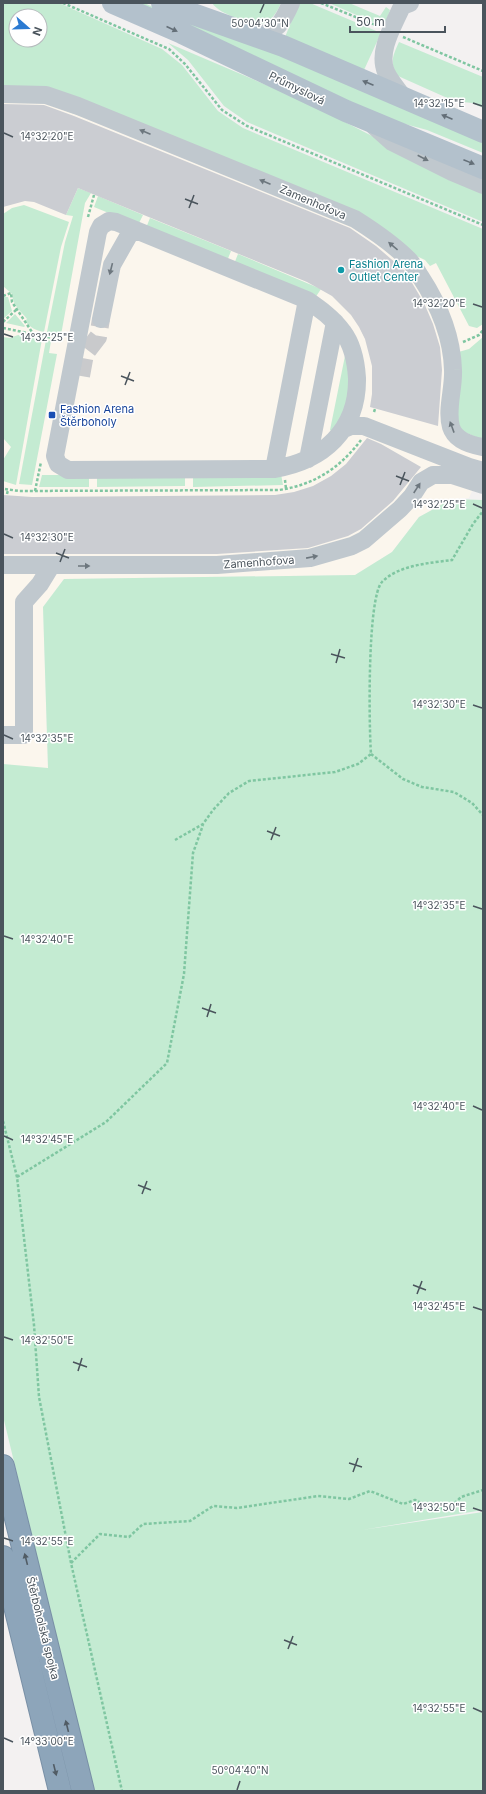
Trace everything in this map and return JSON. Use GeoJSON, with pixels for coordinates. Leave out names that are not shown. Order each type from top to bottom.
{"type":"FeatureCollection","features":[{"type":"Feature","properties":{"kind":"highway","name":"Štěrboholská spojka"},"geometry":{"type":"LineString","coordinates":[[3,1466],[83,1791]]}},
{"type":"Feature","properties":{"kind":"highway","name":"Štěrboholská spojka"},"geometry":{"type":"LineString","coordinates":[[3,1557],[60,1791]]}},
{"type":"Feature","properties":{"kind":"highway"},"geometry":{"type":"LineString","coordinates":[[3,1589],[32,1673]]}},
{"type":"Feature","properties":{"kind":"main road","name":"Průmyslová"},"geometry":{"type":"LineString","coordinates":[[113,3],[182,33],[368,120],[483,168]]}},
{"type":"Feature","properties":{"kind":"main road"},"geometry":{"type":"LineString","coordinates":[[173,5],[256,35],[483,132]]}},
{"type":"Feature","properties":{"kind":"lane"},"geometry":{"type":"LineString","coordinates":[[256,35],[263,35],[275,30],[284,18],[290,3]]}},
{"type":"Feature","properties":{"kind":"lane"},"geometry":{"type":"LineString","coordinates":[[402,4],[387,41],[383,56],[385,70],[404,98]]}},
{"type":"Feature","properties":{"kind":"lane","name":"Zamenhofova"},"geometry":{"type":"LineString","coordinates":[[3,94],[46,95],[78,106],[355,219],[380,235],[409,260],[432,295],[448,332],[453,368],[450,419],[451,427],[460,439],[467,443],[483,447]]}},
{"type":"Feature","properties":{"kind":"lane"},"geometry":{"type":"LineString","coordinates":[[368,120],[392,142],[452,172],[483,185]]}},
{"type":"Feature","properties":{"kind":"lane"},"geometry":{"type":"LineString","coordinates":[[109,221],[140,232],[306,300],[324,312],[335,322],[348,342],[355,362],[356,396],[350,418],[344,429],[322,451],[308,459],[287,467],[274,469],[68,470],[61,467],[56,461],[55,456],[98,232],[101,226],[109,221]]}},
{"type":"Feature","properties":{"kind":"lane"},"geometry":{"type":"LineString","coordinates":[[101,319],[114,259],[131,232],[140,232]]}},
{"type":"Feature","properties":{"kind":"lane"},"geometry":{"type":"LineString","coordinates":[[274,469],[306,300]]}},
{"type":"Feature","properties":{"kind":"lane"},"geometry":{"type":"LineString","coordinates":[[308,459],[335,322]]}},
{"type":"Feature","properties":{"kind":"lane"},"geometry":{"type":"LineString","coordinates":[[61,467],[58,456],[70,431],[81,376]]}},
{"type":"Feature","properties":{"kind":"lane"},"geometry":{"type":"LineString","coordinates":[[356,396],[361,408],[372,416],[474,460],[483,461]]}},
{"type":"Feature","properties":{"kind":"lane"},"geometry":{"type":"LineString","coordinates":[[344,429],[351,426],[364,426],[469,467],[483,471]]}},
{"type":"Feature","properties":{"kind":"lane","name":"Zamenhofova"},"geometry":{"type":"LineString","coordinates":[[3,565],[217,565],[310,558],[352,546],[364,540],[400,509],[412,496],[421,482],[433,475],[452,475],[483,485]]}},
{"type":"Feature","properties":{"kind":"lane"},"geometry":{"type":"LineString","coordinates":[[3,735],[24,735],[24,602],[40,584],[51,566]]}},
{"type":"Feature","properties":{"kind":"path"},"geometry":{"type":"LineString","coordinates":[[63,3],[169,49],[185,64],[222,110],[247,126],[483,226]]}},
{"type":"Feature","properties":{"kind":"path"},"geometry":{"type":"LineString","coordinates":[[3,296],[11,293],[12,302],[32,333]]}},
{"type":"Feature","properties":{"kind":"path"},"geometry":{"type":"LineString","coordinates":[[3,322],[17,309]]}},
{"type":"Feature","properties":{"kind":"path"},"geometry":{"type":"LineString","coordinates":[[3,328],[65,340]]}},
{"type":"Feature","properties":{"kind":"path"},"geometry":{"type":"LineString","coordinates":[[7,494],[8,490]]}},
{"type":"Feature","properties":{"kind":"path"},"geometry":{"type":"LineString","coordinates":[[483,511],[452,560],[407,569],[392,574],[381,582],[375,602],[370,641],[371,754],[385,767],[403,779],[422,787],[454,792],[472,803],[483,815]]}},
{"type":"Feature","properties":{"kind":"path"},"geometry":{"type":"LineString","coordinates":[[16,1177],[106,1122],[167,1063],[184,974],[193,853],[203,824],[212,810],[229,793],[249,781],[335,772],[358,764],[371,754]]}},
{"type":"Feature","properties":{"kind":"path"},"geometry":{"type":"LineString","coordinates":[[175,840],[203,824]]}},
{"type":"Feature","properties":{"kind":"path"},"geometry":{"type":"LineString","coordinates":[[3,1121],[16,1177],[34,1325],[39,1398],[71,1563],[122,1791]]}},
{"type":"Feature","properties":{"kind":"path"},"geometry":{"type":"LineString","coordinates":[[71,1563],[100,1534],[129,1537],[143,1524],[190,1521],[213,1506],[237,1508],[318,1496],[350,1499],[370,1490],[403,1504],[415,1500],[436,1510],[452,1506],[461,1497],[483,1490]]}},
{"type":"Feature","properties":{"kind":"shaded area"},"geometry":{"type":"Polygon","coordinates":[[[3,67],[483,259],[483,466],[469,498],[452,499],[419,517],[392,552],[355,575],[64,579],[43,607],[48,769],[3,764],[3,67]]]}},
{"type":"Feature","properties":{"kind":"green space"},"geometry":{"type":"Polygon","coordinates":[[[3,3],[59,3],[162,49],[182,65],[218,111],[243,128],[483,229],[483,324],[477,328],[469,326],[436,263],[430,266],[425,260],[410,253],[375,223],[3,88],[3,3]]]}},
{"type":"Feature","properties":{"kind":"green space"},"geometry":{"type":"Polygon","coordinates":[[[130,3],[144,3],[188,22],[259,44],[483,140],[483,153],[427,130],[379,117],[130,3]]]}},
{"type":"Feature","properties":{"kind":"green space"},"geometry":{"type":"Polygon","coordinates":[[[212,3],[281,3],[272,18],[262,24],[256,24],[233,17],[212,3]]]}},
{"type":"Feature","properties":{"kind":"green space"},"geometry":{"type":"Polygon","coordinates":[[[299,3],[310,3],[381,33],[364,70],[285,37],[299,3]]]}},
{"type":"Feature","properties":{"kind":"green space"},"geometry":{"type":"Polygon","coordinates":[[[329,3],[349,3],[380,16],[386,7],[390,10],[384,27],[329,3]]]}},
{"type":"Feature","properties":{"kind":"green space"},"geometry":{"type":"Polygon","coordinates":[[[399,42],[483,77],[483,108],[472,103],[454,101],[398,76],[395,72],[393,59],[399,42]]]}},
{"type":"Feature","properties":{"kind":"green space"},"geometry":{"type":"Polygon","coordinates":[[[168,43],[306,102],[442,172],[483,189],[483,222],[247,122],[224,106],[188,60],[168,43]]]}},
{"type":"Feature","properties":{"kind":"green space"},"geometry":{"type":"Polygon","coordinates":[[[78,188],[91,193],[85,203],[61,335],[47,332],[65,242],[73,216],[66,215],[78,188]]]}},
{"type":"Feature","properties":{"kind":"green space"},"geometry":{"type":"Polygon","coordinates":[[[98,196],[143,215],[138,225],[94,207],[98,196]]]}},
{"type":"Feature","properties":{"kind":"green space"},"geometry":{"type":"Polygon","coordinates":[[[24,205],[69,222],[61,247],[44,332],[33,328],[25,321],[27,319],[15,305],[12,294],[3,286],[3,214],[12,208],[24,205]]]}},
{"type":"Feature","properties":{"kind":"green space"},"geometry":{"type":"Polygon","coordinates":[[[150,218],[231,251],[227,261],[146,228],[150,218]]]}},
{"type":"Feature","properties":{"kind":"green space"},"geometry":{"type":"Polygon","coordinates":[[[238,254],[321,289],[315,298],[234,264],[238,254]]]}},
{"type":"Feature","properties":{"kind":"green space"},"geometry":{"type":"Polygon","coordinates":[[[3,297],[8,297],[12,311],[3,319],[3,297]]]}},
{"type":"Feature","properties":{"kind":"green space"},"geometry":{"type":"Polygon","coordinates":[[[15,314],[25,326],[24,327],[6,323],[15,314]]]}},
{"type":"Feature","properties":{"kind":"green space"},"geometry":{"type":"Polygon","coordinates":[[[18,335],[42,339],[16,485],[3,481],[3,460],[11,447],[3,438],[3,337],[10,338],[18,335]]]}},
{"type":"Feature","properties":{"kind":"green space"},"geometry":{"type":"Polygon","coordinates":[[[483,337],[483,440],[462,431],[457,420],[455,353],[469,349],[483,337]]]}},
{"type":"Feature","properties":{"kind":"green space"},"geometry":{"type":"Polygon","coordinates":[[[46,340],[51,341],[49,353],[57,354],[32,485],[19,484],[46,340]]]}},
{"type":"Feature","properties":{"kind":"green space"},"geometry":{"type":"Polygon","coordinates":[[[346,351],[348,356],[348,406],[333,432],[330,430],[346,351]]]}},
{"type":"Feature","properties":{"kind":"green space"},"geometry":{"type":"Polygon","coordinates":[[[281,474],[283,485],[193,487],[193,475],[281,474]]]}},
{"type":"Feature","properties":{"kind":"green space"},"geometry":{"type":"Polygon","coordinates":[[[42,475],[89,475],[89,487],[39,487],[42,475]]]}},
{"type":"Feature","properties":{"kind":"green space"},"geometry":{"type":"Polygon","coordinates":[[[97,475],[185,475],[185,486],[97,487],[97,475]]]}},
{"type":"Feature","properties":{"kind":"green space"},"geometry":{"type":"Polygon","coordinates":[[[452,499],[483,500],[483,1510],[362,1530],[483,1512],[483,1791],[93,1791],[3,1416],[3,764],[48,768],[43,607],[64,579],[355,575],[392,552],[419,517],[452,499]]]}},
{"type":"Feature","properties":{"kind":"building","name":"Fashion Arena Outlet Center"},"geometry":{"type":"Polygon","coordinates":[[[3,104],[44,105],[74,116],[350,228],[376,246],[405,271],[424,303],[433,324],[440,347],[442,370],[438,426],[370,407],[372,394],[372,366],[365,339],[359,327],[351,315],[332,296],[307,282],[78,188],[66,215],[34,202],[25,201],[3,207],[3,104]]]}},
{"type":"Feature","properties":{"kind":"building"},"geometry":{"type":"Polygon","coordinates":[[[367,438],[381,444],[421,467],[393,501],[361,529],[348,536],[308,548],[217,554],[3,554],[3,495],[32,497],[275,495],[294,492],[313,486],[331,476],[346,464],[367,438]]]}},
{"type":"Feature","properties":{"kind":"tunnel"},"geometry":{"type":"LineString","coordinates":[[81,376],[85,354],[98,337],[101,319]]}},
{"type":"Feature","properties":{"kind":"place","name":"Fashion Arena Outlet Center"},"geometry":{"type":"Point","coordinates":[341,270]}},
{"type":"Feature","properties":{"kind":"place","name":"Fashion Arena Štěrboholy"},"geometry":{"type":"Point","coordinates":[52,415]}}]}
